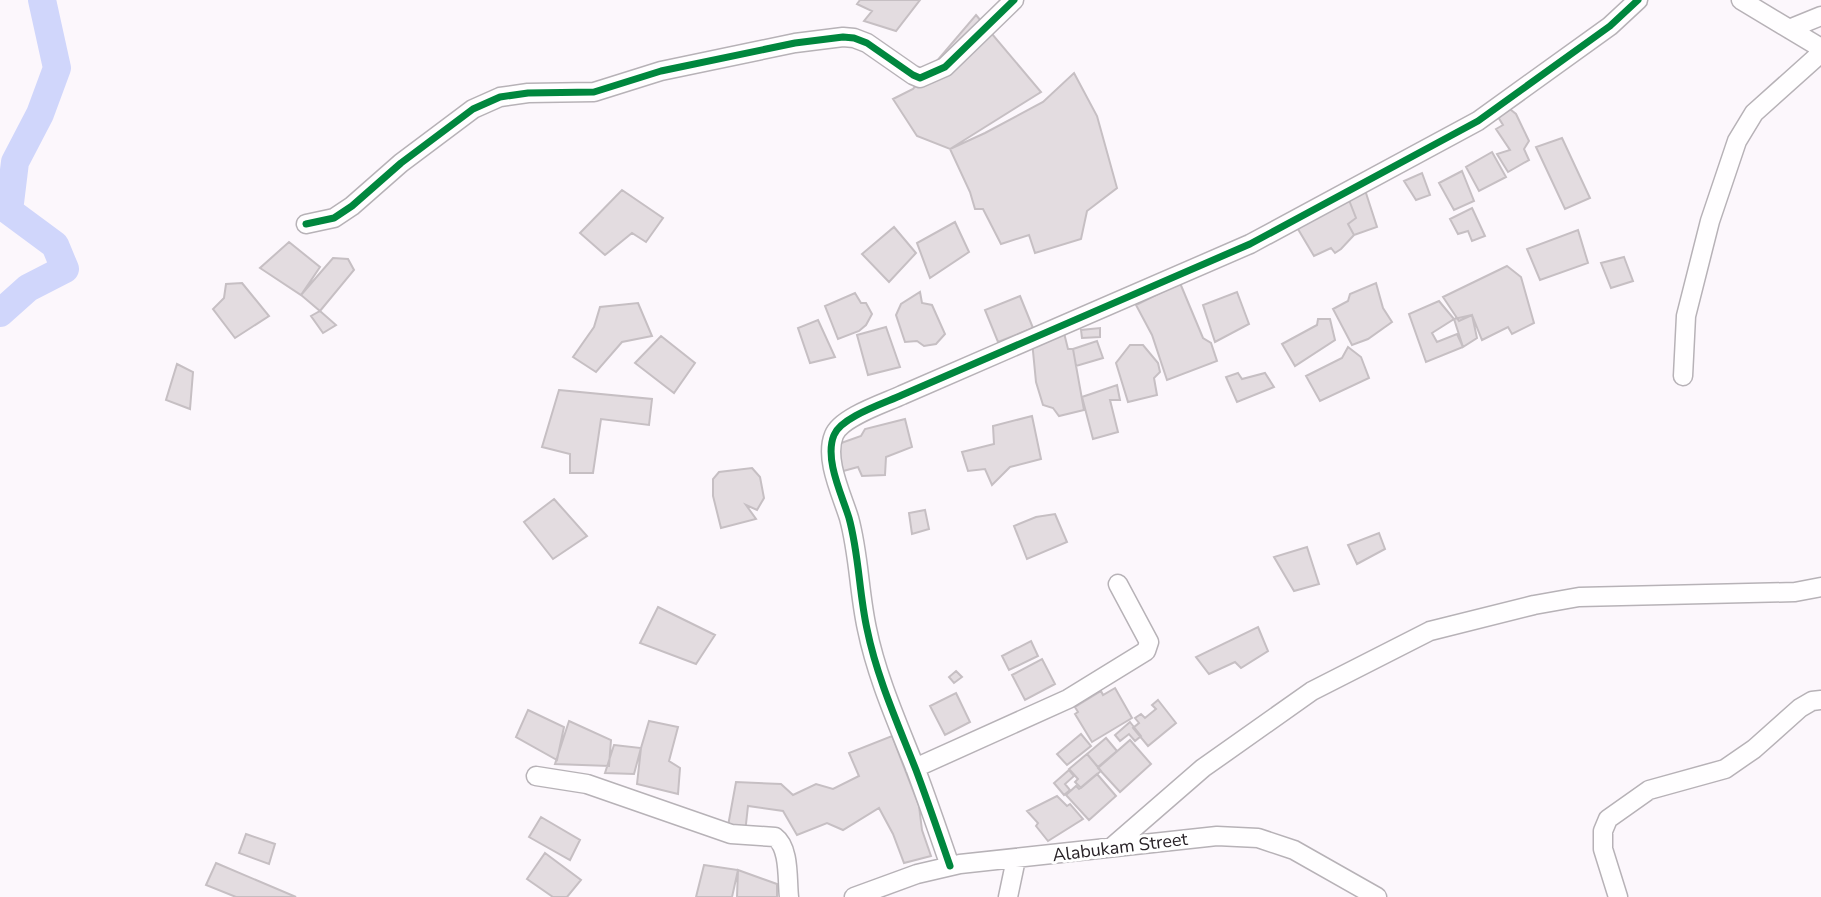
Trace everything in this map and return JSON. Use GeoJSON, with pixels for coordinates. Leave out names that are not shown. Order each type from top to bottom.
{"type":"FeatureCollection","features":[{"type":"Feature","properties":{"kind":"street"},"geometry":{"type":"LineString","coordinates":[[306,224],[334,218],[473,108],[500,97],[528,93],[594,92],[675,68],[795,43],[843,37],[867,43],[920,78],[945,67],[1014,0]]}},
{"type":"Feature","properties":{"kind":"street"},"geometry":{"type":"LineString","coordinates":[[950,866],[897,725],[866,629],[852,532],[837,485],[831,446],[834,434],[867,411],[1250,244],[1478,121],[1610,26],[1638,0]]}},
{"type":"Feature","properties":{"kind":"street"},"geometry":{"type":"LineString","coordinates":[[1683,376],[1686,316],[1710,221],[1737,141],[1754,113],[1821,50],[1741,0]]}},
{"type":"Feature","properties":{"kind":"street"},"geometry":{"type":"LineString","coordinates":[[1789,29],[1821,16]]}},
{"type":"Feature","properties":{"kind":"street"},"geometry":{"type":"LineString","coordinates":[[915,768],[1068,699],[1146,651],[1149,642],[1118,584]]}},
{"type":"Feature","properties":{"kind":"street"},"geometry":{"type":"LineString","coordinates":[[1112,847],[1203,768],[1312,691],[1430,631],[1534,605],[1579,597],[1795,592],[1821,587]]}},
{"type":"Feature","properties":{"kind":"street"},"geometry":{"type":"LineString","coordinates":[[1618,897],[1603,849],[1602,831],[1608,818],[1649,790],[1725,769],[1754,749],[1800,708],[1812,701],[1821,700]]}},
{"type":"Feature","properties":{"kind":"street"},"geometry":{"type":"LineString","coordinates":[[536,776],[587,783],[732,834],[775,837],[780,840],[784,850],[789,897]]}},
{"type":"Feature","properties":{"kind":"street","name":"Alabukam Street"},"geometry":{"type":"LineString","coordinates":[[854,897],[916,874],[950,866],[1217,836],[1258,838],[1294,850],[1377,897]]}},
{"type":"Feature","properties":{"kind":"street"},"geometry":{"type":"LineString","coordinates":[[1008,897],[1016,859]]}},
{"type":"Feature","properties":{"kind":"building"},"geometry":{"type":"Polygon","coordinates":[[[860,0],[920,0],[896,31],[864,21],[872,11],[857,4],[860,0]]]}},
{"type":"Feature","properties":{"kind":"building"},"geometry":{"type":"Polygon","coordinates":[[[976,15],[1041,92],[950,149],[917,136],[893,99],[913,89],[976,15]]]}},
{"type":"Feature","properties":{"kind":"building"},"geometry":{"type":"Polygon","coordinates":[[[1074,73],[1097,116],[1117,188],[1087,211],[1081,239],[1035,253],[1029,235],[1001,244],[983,209],[975,209],[950,149],[1043,102],[1074,73]]]}},
{"type":"Feature","properties":{"kind":"building"},"geometry":{"type":"Polygon","coordinates":[[[1506,106],[1516,114],[1529,141],[1524,149],[1529,160],[1508,172],[1497,154],[1510,150],[1496,129],[1503,125],[1495,112],[1506,106]]]}},
{"type":"Feature","properties":{"kind":"building"},"geometry":{"type":"Polygon","coordinates":[[[1562,138],[1590,198],[1565,209],[1536,147],[1562,138]]]}},
{"type":"Feature","properties":{"kind":"building"},"geometry":{"type":"Polygon","coordinates":[[[1492,152],[1506,177],[1479,191],[1466,167],[1492,152]]]}},
{"type":"Feature","properties":{"kind":"building"},"geometry":{"type":"Polygon","coordinates":[[[1462,171],[1474,201],[1454,210],[1439,183],[1462,171]]]}},
{"type":"Feature","properties":{"kind":"building"},"geometry":{"type":"Polygon","coordinates":[[[1422,173],[1430,195],[1416,200],[1404,181],[1422,173]]]}},
{"type":"Feature","properties":{"kind":"building"},"geometry":{"type":"Polygon","coordinates":[[[622,190],[663,218],[646,242],[632,233],[605,255],[580,233],[622,190]]]}},
{"type":"Feature","properties":{"kind":"building"},"geometry":{"type":"Polygon","coordinates":[[[1365,190],[1377,227],[1354,235],[1348,224],[1356,218],[1347,195],[1365,190]]]}},
{"type":"Feature","properties":{"kind":"building"},"geometry":{"type":"Polygon","coordinates":[[[1347,195],[1356,218],[1348,224],[1354,235],[1335,253],[1331,248],[1314,256],[1295,224],[1347,195]]]}},
{"type":"Feature","properties":{"kind":"building"},"geometry":{"type":"Polygon","coordinates":[[[1472,208],[1485,236],[1472,241],[1468,231],[1458,234],[1450,219],[1472,208]]]}},
{"type":"Feature","properties":{"kind":"building"},"geometry":{"type":"Polygon","coordinates":[[[955,222],[969,252],[930,278],[917,243],[955,222]]]}},
{"type":"Feature","properties":{"kind":"building"},"geometry":{"type":"Polygon","coordinates":[[[894,227],[916,253],[889,282],[862,254],[894,227]]]}},
{"type":"Feature","properties":{"kind":"building"},"geometry":{"type":"Polygon","coordinates":[[[1578,230],[1588,263],[1540,280],[1527,249],[1578,230]]]}},
{"type":"Feature","properties":{"kind":"building"},"geometry":{"type":"Polygon","coordinates":[[[289,242],[320,267],[301,295],[260,268],[289,242]]]}},
{"type":"Feature","properties":{"kind":"building"},"geometry":{"type":"Polygon","coordinates":[[[1624,257],[1633,281],[1611,288],[1601,263],[1624,257]]]}},
{"type":"Feature","properties":{"kind":"building"},"geometry":{"type":"Polygon","coordinates":[[[333,258],[348,259],[354,270],[320,311],[301,295],[333,258]]]}},
{"type":"Feature","properties":{"kind":"building"},"geometry":{"type":"Polygon","coordinates":[[[1507,266],[1521,277],[1534,323],[1512,334],[1508,327],[1482,340],[1472,315],[1459,321],[1443,297],[1507,266]]]}},
{"type":"Feature","properties":{"kind":"building"},"geometry":{"type":"Polygon","coordinates":[[[242,283],[269,316],[235,338],[213,309],[224,298],[226,284],[242,283]]]}},
{"type":"Feature","properties":{"kind":"building"},"geometry":{"type":"Polygon","coordinates":[[[1180,283],[1203,338],[1211,343],[1217,361],[1167,380],[1152,335],[1136,305],[1180,283]]]}},
{"type":"Feature","properties":{"kind":"building"},"geometry":{"type":"Polygon","coordinates":[[[1376,283],[1383,308],[1392,322],[1368,339],[1352,345],[1333,309],[1348,301],[1350,294],[1376,283]]]}},
{"type":"Feature","properties":{"kind":"building"},"geometry":{"type":"Polygon","coordinates":[[[920,292],[922,303],[932,305],[945,334],[936,344],[924,346],[917,341],[905,342],[896,315],[901,304],[920,292]]]}},
{"type":"Feature","properties":{"kind":"building"},"geometry":{"type":"Polygon","coordinates":[[[1237,292],[1249,324],[1215,342],[1203,305],[1237,292]]]}},
{"type":"Feature","properties":{"kind":"building"},"geometry":{"type":"Polygon","coordinates":[[[855,293],[861,303],[866,303],[872,314],[859,331],[838,339],[825,306],[855,293]]]}},
{"type":"Feature","properties":{"kind":"building"},"geometry":{"type":"Polygon","coordinates":[[[1020,296],[1033,328],[998,342],[985,310],[1020,296]]]}},
{"type":"Feature","properties":{"kind":"building"},"geometry":{"type":"Polygon","coordinates":[[[1439,301],[1454,319],[1432,333],[1437,342],[1457,334],[1463,347],[1426,362],[1409,314],[1439,301]]]}},
{"type":"Feature","properties":{"kind":"building"},"geometry":{"type":"Polygon","coordinates":[[[638,303],[652,336],[622,342],[596,372],[573,357],[594,327],[600,307],[638,303]]]}},
{"type":"Feature","properties":{"kind":"building"},"geometry":{"type":"Polygon","coordinates":[[[320,311],[336,325],[323,333],[311,316],[320,311]]]}},
{"type":"Feature","properties":{"kind":"building"},"geometry":{"type":"Polygon","coordinates":[[[1472,315],[1477,338],[1463,347],[1454,319],[1472,315]]]}},
{"type":"Feature","properties":{"kind":"building"},"geometry":{"type":"Polygon","coordinates":[[[1318,319],[1330,319],[1335,340],[1295,366],[1282,344],[1317,325],[1318,319]]]}},
{"type":"Feature","properties":{"kind":"building"},"geometry":{"type":"Polygon","coordinates":[[[818,320],[835,357],[810,363],[798,328],[818,320]]]}},
{"type":"Feature","properties":{"kind":"building"},"geometry":{"type":"Polygon","coordinates":[[[886,327],[900,367],[868,375],[857,335],[886,327]]]}},
{"type":"Feature","properties":{"kind":"building"},"geometry":{"type":"Polygon","coordinates":[[[1100,328],[1100,337],[1082,338],[1081,330],[1100,328]]]}},
{"type":"Feature","properties":{"kind":"building"},"geometry":{"type":"Polygon","coordinates":[[[1064,333],[1068,349],[1073,349],[1084,410],[1059,416],[1053,408],[1043,405],[1036,382],[1032,341],[1064,333]]]}},
{"type":"Feature","properties":{"kind":"building"},"geometry":{"type":"Polygon","coordinates":[[[661,336],[695,363],[674,393],[635,363],[661,336]]]}},
{"type":"Feature","properties":{"kind":"building"},"geometry":{"type":"Polygon","coordinates":[[[1097,341],[1103,358],[1076,366],[1073,349],[1097,341]]]}},
{"type":"Feature","properties":{"kind":"building"},"geometry":{"type":"Polygon","coordinates":[[[1130,345],[1143,345],[1158,363],[1160,372],[1154,378],[1157,395],[1128,402],[1116,363],[1130,345]]]}},
{"type":"Feature","properties":{"kind":"building"},"geometry":{"type":"Polygon","coordinates":[[[1348,347],[1361,357],[1369,378],[1320,401],[1306,376],[1342,358],[1348,347]]]}},
{"type":"Feature","properties":{"kind":"building"},"geometry":{"type":"Polygon","coordinates":[[[177,364],[193,372],[190,409],[166,400],[177,364]]]}},
{"type":"Feature","properties":{"kind":"building"},"geometry":{"type":"Polygon","coordinates":[[[1238,373],[1242,379],[1265,373],[1274,387],[1237,402],[1226,377],[1238,373]]]}},
{"type":"Feature","properties":{"kind":"building"},"geometry":{"type":"Polygon","coordinates":[[[1117,385],[1120,400],[1110,400],[1118,432],[1093,439],[1082,397],[1117,385]]]}},
{"type":"Feature","properties":{"kind":"building"},"geometry":{"type":"Polygon","coordinates":[[[559,390],[652,399],[649,425],[601,419],[593,473],[570,473],[570,454],[542,447],[559,390]]]}},
{"type":"Feature","properties":{"kind":"building"},"geometry":{"type":"Polygon","coordinates":[[[1032,416],[1041,459],[1010,467],[992,485],[985,469],[968,471],[962,452],[994,444],[993,426],[1032,416]]]}},
{"type":"Feature","properties":{"kind":"building"},"geometry":{"type":"Polygon","coordinates":[[[905,419],[912,447],[886,457],[885,475],[862,476],[858,467],[836,473],[830,447],[861,436],[865,429],[905,419]]]}},
{"type":"Feature","properties":{"kind":"building"},"geometry":{"type":"Polygon","coordinates":[[[752,468],[760,477],[764,498],[757,510],[746,505],[756,519],[721,528],[713,496],[713,479],[719,472],[752,468]]]}},
{"type":"Feature","properties":{"kind":"building"},"geometry":{"type":"Polygon","coordinates":[[[554,499],[587,536],[553,559],[524,522],[554,499]]]}},
{"type":"Feature","properties":{"kind":"building"},"geometry":{"type":"Polygon","coordinates":[[[925,510],[929,529],[912,534],[909,513],[925,510]]]}},
{"type":"Feature","properties":{"kind":"building"},"geometry":{"type":"Polygon","coordinates":[[[1055,514],[1067,542],[1027,559],[1014,526],[1036,517],[1055,514]]]}},
{"type":"Feature","properties":{"kind":"building"},"geometry":{"type":"Polygon","coordinates":[[[1379,533],[1385,549],[1357,564],[1348,545],[1379,533]]]}},
{"type":"Feature","properties":{"kind":"building"},"geometry":{"type":"Polygon","coordinates":[[[1307,547],[1319,584],[1294,591],[1274,557],[1307,547]]]}},
{"type":"Feature","properties":{"kind":"building"},"geometry":{"type":"Polygon","coordinates":[[[658,607],[715,635],[696,664],[640,643],[658,607]]]}},
{"type":"Feature","properties":{"kind":"building"},"geometry":{"type":"Polygon","coordinates":[[[1258,627],[1268,651],[1241,668],[1235,662],[1209,674],[1196,657],[1258,627]]]}},
{"type":"Feature","properties":{"kind":"building"},"geometry":{"type":"Polygon","coordinates":[[[1031,641],[1038,656],[1009,670],[1002,656],[1031,641]]]}},
{"type":"Feature","properties":{"kind":"building"},"geometry":{"type":"Polygon","coordinates":[[[1042,659],[1055,684],[1025,700],[1012,675],[1042,659]]]}},
{"type":"Feature","properties":{"kind":"building"},"geometry":{"type":"Polygon","coordinates":[[[956,671],[962,677],[954,683],[949,677],[956,671]]]}},
{"type":"Feature","properties":{"kind":"building"},"geometry":{"type":"Polygon","coordinates":[[[1115,688],[1132,718],[1092,742],[1075,714],[1078,712],[1075,707],[1101,691],[1103,695],[1115,688]]]}},
{"type":"Feature","properties":{"kind":"building"},"geometry":{"type":"Polygon","coordinates":[[[956,693],[970,722],[945,735],[930,706],[956,693]]]}},
{"type":"Feature","properties":{"kind":"building"},"geometry":{"type":"Polygon","coordinates":[[[1158,700],[1176,723],[1148,746],[1133,728],[1139,723],[1135,718],[1141,714],[1145,718],[1156,709],[1152,705],[1158,700]]]}},
{"type":"Feature","properties":{"kind":"building"},"geometry":{"type":"Polygon","coordinates":[[[528,710],[564,727],[557,760],[516,737],[528,710]]]}},
{"type":"Feature","properties":{"kind":"building"},"geometry":{"type":"Polygon","coordinates":[[[569,721],[611,740],[609,766],[555,764],[569,721]]]}},
{"type":"Feature","properties":{"kind":"building"},"geometry":{"type":"Polygon","coordinates":[[[649,721],[678,727],[669,761],[680,768],[678,794],[637,784],[641,748],[649,721]]]}},
{"type":"Feature","properties":{"kind":"building"},"geometry":{"type":"Polygon","coordinates":[[[1130,722],[1141,736],[1135,741],[1129,734],[1120,741],[1115,735],[1130,722]]]}},
{"type":"Feature","properties":{"kind":"building"},"geometry":{"type":"Polygon","coordinates":[[[1081,734],[1091,746],[1067,765],[1057,754],[1081,734]]]}},
{"type":"Feature","properties":{"kind":"building"},"geometry":{"type":"Polygon","coordinates":[[[892,736],[919,806],[922,830],[931,856],[904,863],[879,808],[843,830],[827,823],[797,835],[783,811],[748,806],[745,833],[728,826],[736,782],[781,784],[793,795],[816,784],[833,789],[859,776],[849,753],[892,736]]]}},
{"type":"Feature","properties":{"kind":"building"},"geometry":{"type":"Polygon","coordinates":[[[1106,738],[1117,751],[1098,767],[1087,754],[1106,738]]]}},
{"type":"Feature","properties":{"kind":"building"},"geometry":{"type":"Polygon","coordinates":[[[1130,740],[1151,764],[1120,792],[1098,768],[1130,740]]]}},
{"type":"Feature","properties":{"kind":"building"},"geometry":{"type":"Polygon","coordinates":[[[614,745],[641,748],[634,774],[605,773],[614,745]]]}},
{"type":"Feature","properties":{"kind":"building"},"geometry":{"type":"Polygon","coordinates":[[[1087,754],[1101,771],[1081,788],[1075,782],[1078,779],[1069,769],[1087,754]]]}},
{"type":"Feature","properties":{"kind":"building"},"geometry":{"type":"Polygon","coordinates":[[[1069,770],[1074,776],[1065,784],[1070,790],[1064,795],[1054,783],[1069,770]]]}},
{"type":"Feature","properties":{"kind":"building"},"geometry":{"type":"Polygon","coordinates":[[[1097,774],[1116,796],[1089,820],[1066,795],[1076,786],[1079,789],[1097,774]]]}},
{"type":"Feature","properties":{"kind":"building"},"geometry":{"type":"Polygon","coordinates":[[[1057,796],[1067,806],[1070,804],[1083,819],[1048,841],[1036,826],[1038,823],[1027,811],[1057,796]]]}},
{"type":"Feature","properties":{"kind":"building"},"geometry":{"type":"Polygon","coordinates":[[[541,817],[580,840],[570,860],[529,837],[541,817]]]}},
{"type":"Feature","properties":{"kind":"building"},"geometry":{"type":"Polygon","coordinates":[[[246,834],[275,844],[269,864],[239,853],[246,834]]]}},
{"type":"Feature","properties":{"kind":"building"},"geometry":{"type":"Polygon","coordinates":[[[545,853],[581,880],[567,897],[553,897],[527,879],[545,853]]]}},
{"type":"Feature","properties":{"kind":"building"},"geometry":{"type":"Polygon","coordinates":[[[216,863],[296,897],[236,897],[206,885],[216,863]]]}},
{"type":"Feature","properties":{"kind":"building"},"geometry":{"type":"Polygon","coordinates":[[[704,865],[738,870],[732,897],[696,897],[704,865]]]}},
{"type":"Feature","properties":{"kind":"building"},"geometry":{"type":"Polygon","coordinates":[[[738,870],[777,884],[777,897],[737,897],[738,870]]]}},
{"type":"Feature","properties":{"kind":"waterway"},"geometry":{"type":"LineString","coordinates":[[0,313],[28,288],[65,269],[55,245],[9,211],[15,162],[40,114],[57,68],[42,0]]}},
{"type":"Feature","properties":{"kind":"cycle path"},"geometry":{"type":"LineString","coordinates":[[306,224],[334,218],[473,109],[500,97],[528,93],[594,92],[661,71],[795,43],[843,37],[867,43],[920,78],[945,67],[1014,0]]}},
{"type":"Feature","properties":{"kind":"cycle path"},"geometry":{"type":"LineString","coordinates":[[950,866],[871,647],[852,532],[831,455],[831,445],[838,428],[875,406],[1250,244],[1478,121],[1610,26],[1638,0]]}}]}
